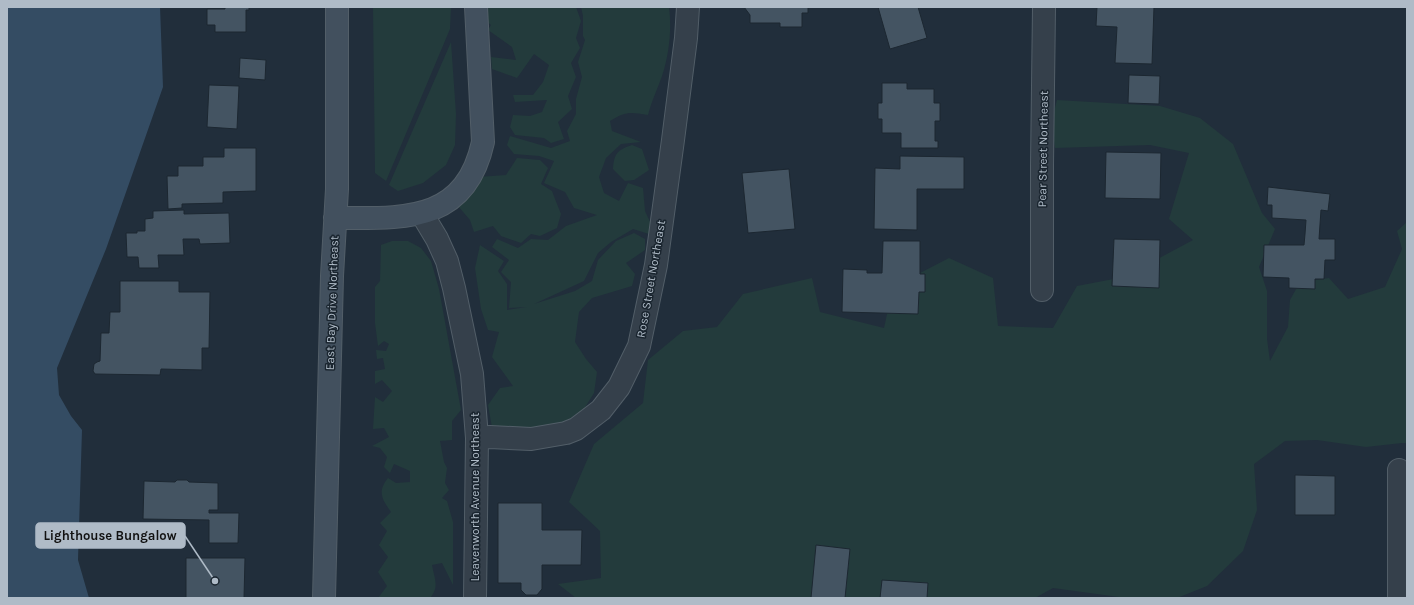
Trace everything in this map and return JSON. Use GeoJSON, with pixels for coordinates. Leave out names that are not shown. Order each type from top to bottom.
{"type":"FeatureCollection","features":[{"type":"Feature","properties":{"kind":"street","name":"East Bay Drive Northeast"},"geometry":{"type":"LineString","coordinates":[[324,598],[332,276],[337,188],[337,7]]}},
{"type":"Feature","properties":{"kind":"street"},"geometry":{"type":"LineString","coordinates":[[335,218],[383,218],[422,214],[434,209],[455,196],[472,175],[480,159],[483,142],[483,118],[476,7]]}},
{"type":"Feature","properties":{"kind":"street","name":"Rose Street Northeast"},"geometry":{"type":"LineString","coordinates":[[477,438],[531,439],[566,433],[576,429],[601,410],[619,387],[639,346],[656,265],[686,38],[688,7]]}},
{"type":"Feature","properties":{"kind":"street","name":"Pear Street Northeast"},"geometry":{"type":"LineString","coordinates":[[1042,290],[1044,7]]}},
{"type":"Feature","properties":{"kind":"street","name":"Leavenworth Avenue Northeast"},"geometry":{"type":"LineString","coordinates":[[422,214],[437,239],[447,261],[472,374],[477,438],[475,598]]}},
{"type":"Feature","properties":{"kind":"street"},"geometry":{"type":"LineString","coordinates":[[1399,470],[1399,598]]}},
{"type":"Feature","properties":{"kind":"green space"},"geometry":{"type":"Polygon","coordinates":[[[373,7],[451,7],[450,29],[386,181],[375,173],[373,7]]]}},
{"type":"Feature","properties":{"kind":"green space"},"geometry":{"type":"Polygon","coordinates":[[[482,7],[576,7],[581,21],[576,38],[580,48],[571,63],[576,77],[568,96],[572,109],[558,122],[564,139],[551,143],[544,138],[515,135],[510,127],[513,115],[530,116],[542,112],[547,100],[515,102],[513,95],[533,95],[543,82],[549,65],[534,54],[517,78],[492,69],[491,57],[516,60],[512,47],[488,30],[491,25],[482,17],[482,7]]]}},
{"type":"Feature","properties":{"kind":"green space"},"geometry":{"type":"Polygon","coordinates":[[[581,7],[669,7],[670,33],[666,59],[662,76],[648,115],[628,113],[620,115],[610,121],[612,131],[641,142],[621,144],[606,158],[599,177],[604,193],[619,201],[628,183],[643,188],[645,211],[652,226],[649,234],[633,229],[611,242],[598,253],[584,281],[534,304],[575,291],[592,281],[598,260],[616,241],[634,233],[645,239],[645,250],[626,263],[635,274],[632,286],[592,298],[579,312],[575,342],[597,372],[594,393],[579,417],[539,443],[493,433],[488,405],[500,388],[513,386],[492,357],[499,332],[488,330],[481,309],[475,268],[480,245],[504,261],[498,271],[507,284],[507,310],[527,307],[509,308],[511,282],[501,272],[509,260],[492,247],[497,239],[518,248],[531,239],[548,240],[566,226],[597,215],[574,208],[565,192],[544,183],[554,161],[539,156],[514,154],[507,145],[510,136],[551,148],[570,141],[567,131],[576,114],[576,99],[582,77],[578,62],[585,40],[583,36],[583,16],[581,7]]]}},
{"type":"Feature","properties":{"kind":"green space"},"geometry":{"type":"Polygon","coordinates":[[[451,42],[456,114],[455,145],[446,165],[423,183],[398,191],[389,185],[451,42]]]}},
{"type":"Feature","properties":{"kind":"green space"},"geometry":{"type":"Polygon","coordinates":[[[1057,100],[1160,106],[1200,118],[1233,144],[1262,213],[1275,229],[1259,267],[1267,291],[1267,339],[1270,361],[1288,327],[1290,300],[1300,282],[1329,278],[1348,299],[1385,287],[1402,249],[1397,231],[1407,222],[1407,443],[1366,447],[1317,440],[1285,441],[1254,464],[1257,510],[1243,551],[1207,586],[1177,598],[1126,598],[1053,588],[1035,598],[576,598],[558,584],[601,578],[600,531],[569,502],[594,444],[643,403],[648,360],[683,331],[717,327],[743,294],[812,278],[820,312],[884,328],[893,287],[949,258],[993,278],[998,326],[1053,328],[1077,286],[1124,277],[1193,240],[1169,219],[1189,153],[1150,145],[1055,148],[1051,123],[1057,100]]]}},
{"type":"Feature","properties":{"kind":"green space"},"geometry":{"type":"Polygon","coordinates":[[[632,145],[642,149],[649,170],[634,180],[625,181],[613,169],[614,160],[617,153],[632,145]]]}},
{"type":"Feature","properties":{"kind":"green space"},"geometry":{"type":"Polygon","coordinates":[[[517,158],[540,160],[548,168],[541,184],[552,191],[561,214],[557,228],[540,236],[531,234],[521,243],[501,236],[493,226],[474,232],[470,220],[458,206],[478,177],[506,175],[517,158]]]}},
{"type":"Feature","properties":{"kind":"green space"},"geometry":{"type":"Polygon","coordinates":[[[392,241],[408,241],[421,248],[431,261],[439,289],[461,410],[452,421],[452,440],[440,441],[444,462],[447,468],[445,483],[449,490],[442,498],[447,501],[453,522],[453,585],[442,563],[432,565],[436,586],[430,598],[378,598],[387,586],[378,572],[388,557],[379,545],[387,531],[380,523],[391,512],[383,499],[383,487],[388,478],[396,483],[410,482],[410,471],[394,464],[390,473],[384,467],[387,457],[380,448],[372,446],[389,437],[384,428],[373,429],[375,397],[383,402],[392,391],[382,380],[375,384],[375,371],[385,369],[383,358],[377,359],[376,350],[386,351],[389,344],[384,341],[378,346],[375,323],[375,287],[380,281],[381,245],[392,241]]]}},
{"type":"Feature","properties":{"kind":"water"},"geometry":{"type":"Polygon","coordinates":[[[7,7],[160,7],[163,87],[106,249],[57,368],[59,395],[71,416],[82,430],[78,560],[89,598],[7,598],[7,7]]]}},
{"type":"Feature","properties":{"kind":"building"},"geometry":{"type":"Polygon","coordinates":[[[225,7],[249,7],[249,10],[246,10],[246,32],[215,32],[215,25],[207,25],[207,9],[225,9],[225,7]]]}},
{"type":"Feature","properties":{"kind":"building"},"geometry":{"type":"Polygon","coordinates":[[[744,7],[808,7],[808,13],[802,13],[802,27],[780,27],[780,23],[750,23],[750,15],[744,7]]]}},
{"type":"Feature","properties":{"kind":"building"},"geometry":{"type":"Polygon","coordinates":[[[878,7],[918,7],[927,38],[890,49],[878,7]]]}},
{"type":"Feature","properties":{"kind":"building"},"geometry":{"type":"Polygon","coordinates":[[[1097,7],[1154,7],[1152,64],[1115,63],[1117,27],[1096,26],[1097,7]]]}},
{"type":"Feature","properties":{"kind":"building"},"geometry":{"type":"Polygon","coordinates":[[[240,58],[266,60],[265,80],[239,78],[240,58]]]}},
{"type":"Feature","properties":{"kind":"building"},"geometry":{"type":"Polygon","coordinates":[[[1129,75],[1160,76],[1159,104],[1128,103],[1129,75]]]}},
{"type":"Feature","properties":{"kind":"building"},"geometry":{"type":"Polygon","coordinates":[[[882,83],[907,83],[907,89],[934,89],[934,103],[940,103],[940,121],[935,121],[935,141],[938,141],[938,148],[901,148],[901,133],[882,133],[882,119],[878,119],[878,103],[882,103],[882,83]]]}},
{"type":"Feature","properties":{"kind":"building"},"geometry":{"type":"Polygon","coordinates":[[[209,85],[239,86],[237,129],[207,127],[209,85]]]}},
{"type":"Feature","properties":{"kind":"building"},"geometry":{"type":"Polygon","coordinates":[[[224,148],[256,148],[256,191],[223,192],[223,203],[182,204],[182,208],[168,209],[167,176],[178,176],[178,166],[203,166],[203,157],[224,157],[224,148]]]}},
{"type":"Feature","properties":{"kind":"building"},"geometry":{"type":"Polygon","coordinates":[[[1106,152],[1161,153],[1160,199],[1105,198],[1106,152]]]}},
{"type":"Feature","properties":{"kind":"building"},"geometry":{"type":"Polygon","coordinates":[[[900,156],[964,157],[964,189],[917,189],[917,230],[874,229],[875,168],[900,169],[900,156]]]}},
{"type":"Feature","properties":{"kind":"building"},"geometry":{"type":"Polygon","coordinates":[[[789,169],[795,229],[748,233],[742,173],[789,169]]]}},
{"type":"Feature","properties":{"kind":"building"},"geometry":{"type":"Polygon","coordinates":[[[1268,187],[1330,194],[1328,211],[1321,210],[1319,239],[1335,239],[1335,260],[1325,260],[1324,279],[1315,279],[1315,289],[1289,288],[1289,278],[1263,277],[1264,245],[1304,245],[1306,220],[1272,218],[1272,205],[1267,205],[1268,187]]]}},
{"type":"Feature","properties":{"kind":"building"},"geometry":{"type":"Polygon","coordinates":[[[184,210],[184,214],[229,213],[230,243],[200,244],[199,239],[183,239],[184,255],[158,255],[159,268],[139,268],[138,257],[127,257],[126,233],[145,231],[145,219],[153,218],[153,211],[184,210]]]}},
{"type":"Feature","properties":{"kind":"building"},"geometry":{"type":"Polygon","coordinates":[[[1114,239],[1160,240],[1159,288],[1112,286],[1114,239]]]}},
{"type":"Feature","properties":{"kind":"building"},"geometry":{"type":"Polygon","coordinates":[[[883,241],[920,241],[920,274],[925,274],[925,292],[919,292],[918,314],[842,312],[843,269],[867,270],[867,273],[882,273],[883,241]]]}},
{"type":"Feature","properties":{"kind":"building"},"geometry":{"type":"Polygon","coordinates":[[[120,281],[179,281],[179,292],[210,292],[209,348],[202,348],[202,370],[161,369],[160,375],[95,374],[93,371],[94,364],[100,361],[101,333],[109,333],[110,312],[120,312],[120,281]]]}},
{"type":"Feature","properties":{"kind":"building"},"geometry":{"type":"Polygon","coordinates":[[[1295,475],[1335,476],[1335,515],[1295,515],[1295,475]]]}},
{"type":"Feature","properties":{"kind":"building"},"geometry":{"type":"Polygon","coordinates":[[[177,480],[218,483],[218,510],[209,510],[209,513],[239,513],[238,543],[209,543],[209,520],[143,519],[144,481],[175,482],[177,480]]]}},
{"type":"Feature","properties":{"kind":"building"},"geometry":{"type":"Polygon","coordinates":[[[498,503],[542,503],[542,530],[582,530],[581,565],[542,565],[542,589],[537,595],[526,595],[521,590],[521,583],[498,583],[498,503]]]}},
{"type":"Feature","properties":{"kind":"building"},"geometry":{"type":"Polygon","coordinates":[[[816,545],[850,549],[845,598],[811,598],[816,545]]]}},
{"type":"Feature","properties":{"kind":"building"},"geometry":{"type":"Polygon","coordinates":[[[186,558],[245,558],[244,598],[186,598],[186,558]]]}},
{"type":"Feature","properties":{"kind":"building"},"geometry":{"type":"Polygon","coordinates":[[[882,580],[928,583],[927,598],[880,598],[882,580]]]}},
{"type":"Feature","properties":{"kind":"place","name":"Lighthouse Bungalow"},"geometry":{"type":"Point","coordinates":[215,581]}}]}
